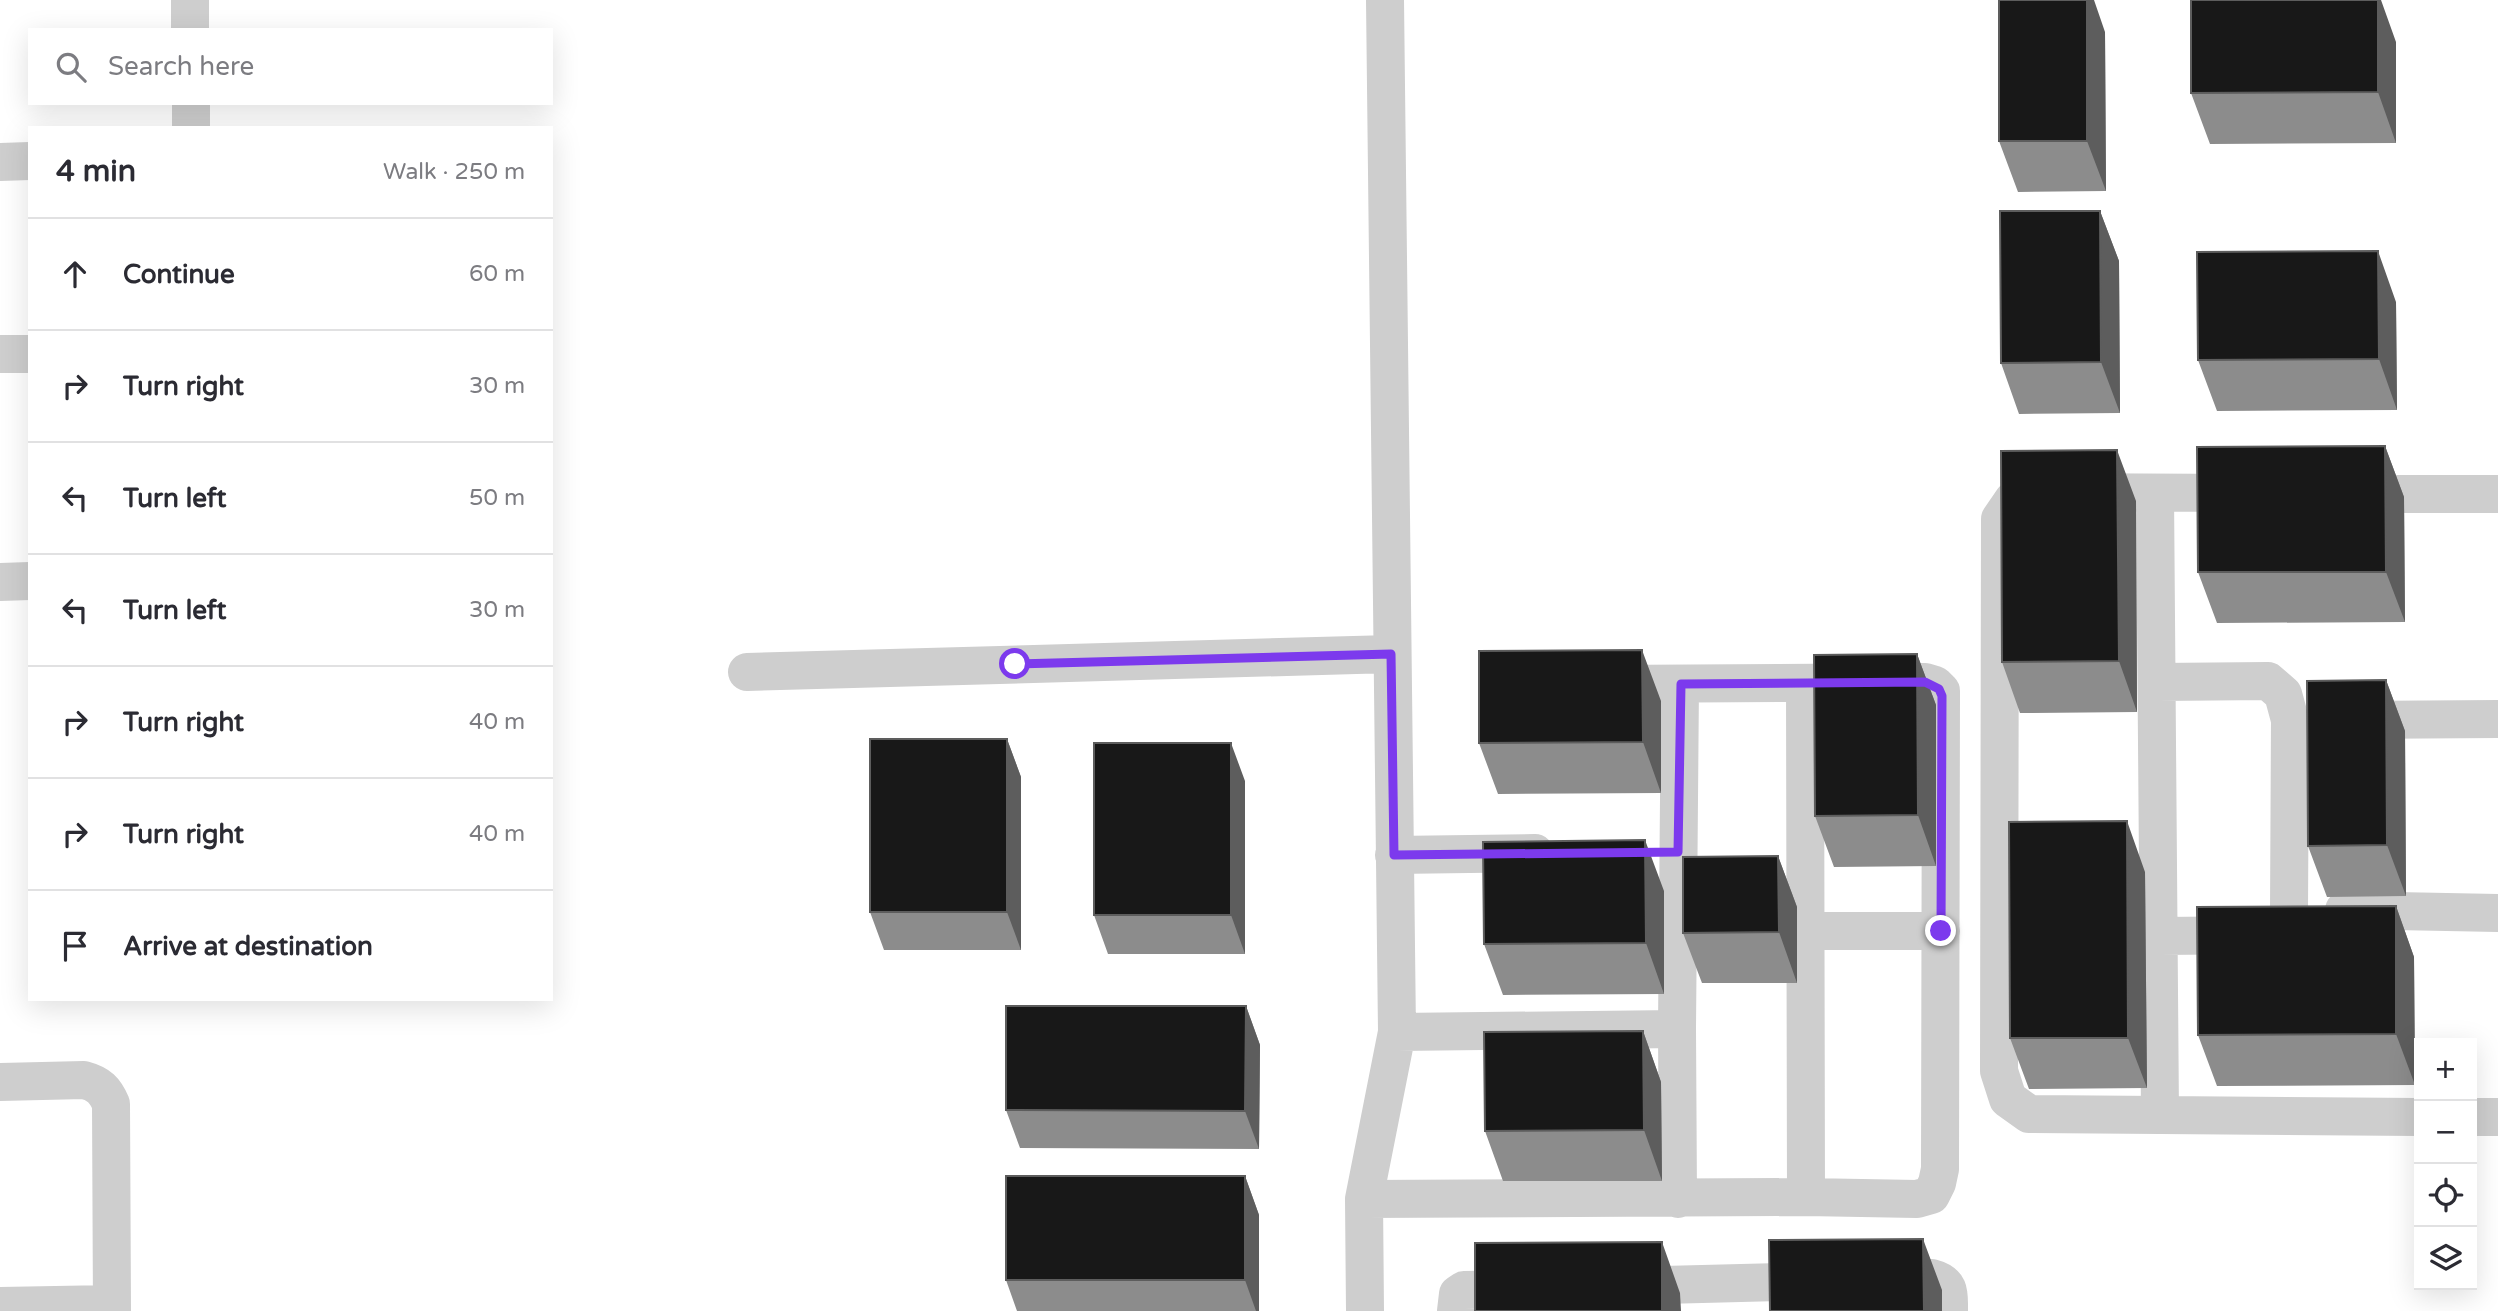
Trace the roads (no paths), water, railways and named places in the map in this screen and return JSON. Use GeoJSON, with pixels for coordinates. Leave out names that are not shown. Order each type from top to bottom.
{"type":"FeatureCollection","features":[{"type":"Feature","properties":{"kind":"street"},"geometry":{"type":"LineString","coordinates":[[190,0],[190,28]]}},
{"type":"Feature","properties":{"kind":"street"},"geometry":{"type":"LineString","coordinates":[[1365,1311],[1364,1199],[1397,1032],[1385,0]]}},
{"type":"Feature","properties":{"kind":"street"},"geometry":{"type":"LineString","coordinates":[[191,105],[191,126]]}},
{"type":"Feature","properties":{"kind":"street"},"geometry":{"type":"LineString","coordinates":[[0,162],[28,162]]}},
{"type":"Feature","properties":{"kind":"street"},"geometry":{"type":"LineString","coordinates":[[0,354],[28,354]]}},
{"type":"Feature","properties":{"kind":"street"},"geometry":{"type":"LineString","coordinates":[[2280,493],[2034,492],[2013,500],[2000,519],[1999,1071],[2008,1099],[2029,1114],[2414,1117]]}},
{"type":"Feature","properties":{"kind":"street"},"geometry":{"type":"LineString","coordinates":[[2155,493],[2160,1115]]}},
{"type":"Feature","properties":{"kind":"street"},"geometry":{"type":"LineString","coordinates":[[2322,494],[2498,494]]}},
{"type":"Feature","properties":{"kind":"street"},"geometry":{"type":"LineString","coordinates":[[0,582],[28,582]]}},
{"type":"Feature","properties":{"kind":"street"},"geometry":{"type":"LineString","coordinates":[[747,672],[1391,654]]}},
{"type":"Feature","properties":{"kind":"street"},"geometry":{"type":"LineString","coordinates":[[2158,682],[2268,681],[2283,694],[2290,720],[2289,910],[2284,925],[2272,935],[2160,936]]}},
{"type":"Feature","properties":{"kind":"street"},"geometry":{"type":"LineString","coordinates":[[1364,1199],[1917,1199],[1931,1195],[1937,1183],[1940,1169],[1941,691],[1935,685],[1925,682],[1573,684]]}},
{"type":"Feature","properties":{"kind":"street"},"geometry":{"type":"LineString","coordinates":[[1805,683],[1806,1197]]}},
{"type":"Feature","properties":{"kind":"street"},"geometry":{"type":"LineString","coordinates":[[1678,1199],[1681,684]]}},
{"type":"Feature","properties":{"kind":"street"},"geometry":{"type":"LineString","coordinates":[[2290,720],[2498,719]]}},
{"type":"Feature","properties":{"kind":"street"},"geometry":{"type":"LineString","coordinates":[[1638,852],[1678,852]]}},
{"type":"Feature","properties":{"kind":"street"},"geometry":{"type":"LineString","coordinates":[[1394,855],[1571,853]]}},
{"type":"Feature","properties":{"kind":"street"},"geometry":{"type":"LineString","coordinates":[[2289,910],[2498,913]]}},
{"type":"Feature","properties":{"kind":"street"},"geometry":{"type":"LineString","coordinates":[[1806,931],[1941,931]]}},
{"type":"Feature","properties":{"kind":"street"},"geometry":{"type":"LineString","coordinates":[[1397,1032],[1677,1029]]}},
{"type":"Feature","properties":{"kind":"street"},"geometry":{"type":"LineString","coordinates":[[0,1082],[84,1080],[96,1083],[106,1092],[111,1104],[112,1307],[0,1306]]}},
{"type":"Feature","properties":{"kind":"street"},"geometry":{"type":"LineString","coordinates":[[2477,1117],[2498,1118]]}},
{"type":"Feature","properties":{"kind":"street"},"geometry":{"type":"LineString","coordinates":[[1456,1311],[1458,1294],[1464,1290],[1575,1287],[1686,1298],[1761,1297],[1932,1278],[1945,1283],[1948,1288],[1949,1311]]}}]}
